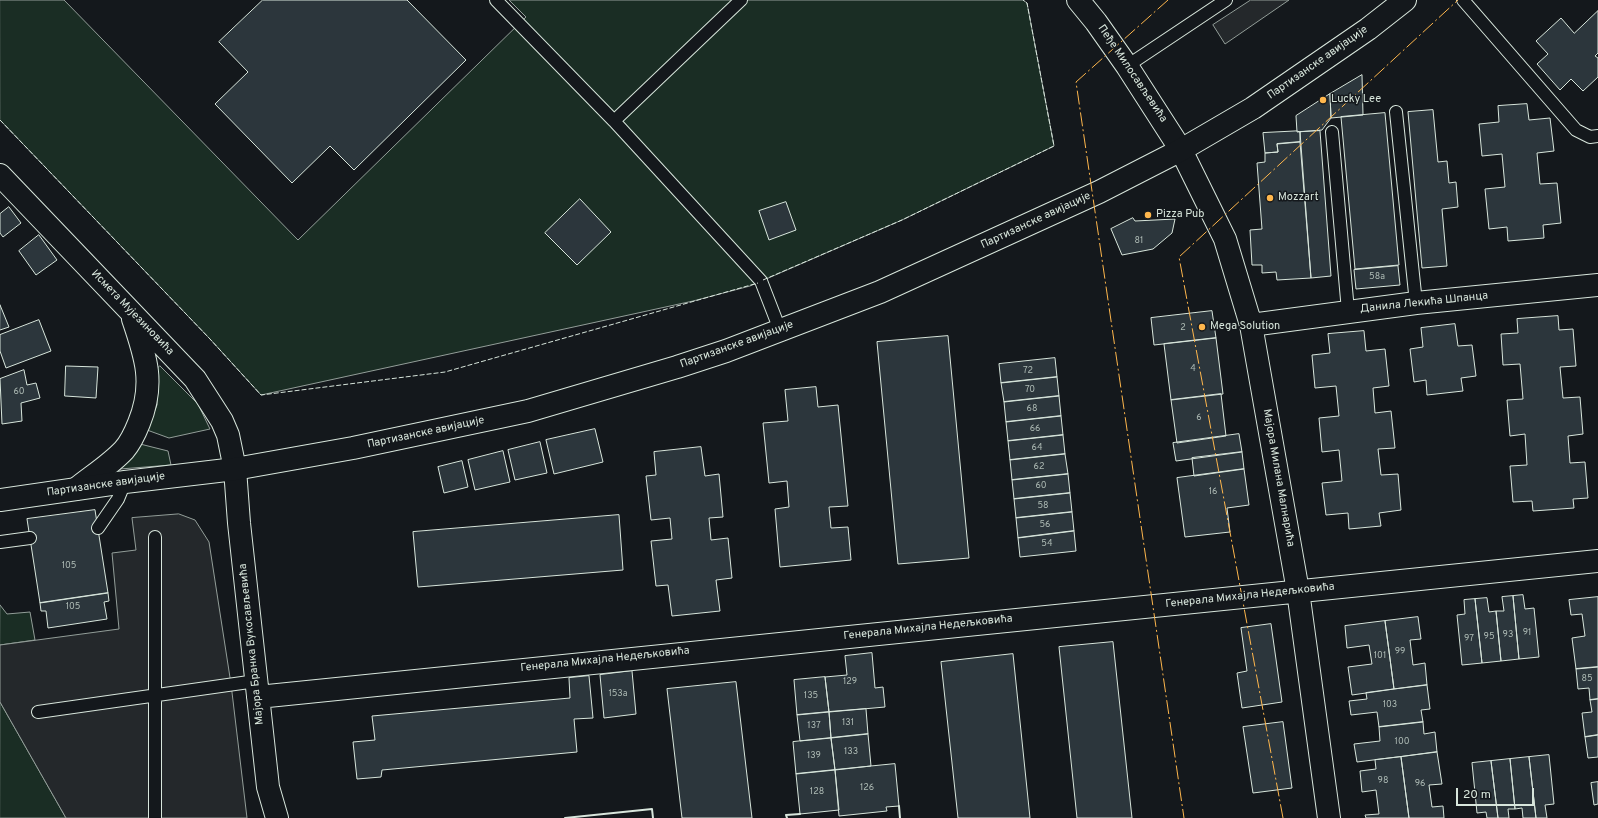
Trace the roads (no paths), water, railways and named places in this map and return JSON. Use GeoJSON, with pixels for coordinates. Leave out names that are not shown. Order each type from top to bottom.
{"type":"FeatureCollection","features":[{"type":"Feature","properties":{"kind":"street","name":"Пеђе Милосављевића"},"geometry":{"type":"LineString","coordinates":[[1078,0],[1096,22],[1127,66],[1181,150]]}},
{"type":"Feature","properties":{"kind":"street","name":"Партизанске авијације"},"geometry":{"type":"LineString","coordinates":[[0,500],[125,482],[235,469],[346,449],[528,410],[677,367],[868,297],[1099,192],[1181,150],[1253,108],[1368,29],[1406,0]]}},
{"type":"Feature","properties":{"kind":"street","name":"Мајора Милана Малнарића"},"geometry":{"type":"LineString","coordinates":[[1181,150],[1225,239],[1251,325],[1298,590],[1330,818]]}},
{"type":"Feature","properties":{"kind":"street","name":"Исмета Мујезиновића"},"geometry":{"type":"LineString","coordinates":[[0,176],[130,310],[195,380],[215,408],[228,435],[235,469]]}},
{"type":"Feature","properties":{"kind":"street","name":"Данила Лекића Шпанца"},"geometry":{"type":"LineString","coordinates":[[1251,325],[1416,303],[1598,285]]}},
{"type":"Feature","properties":{"kind":"street"},"geometry":{"type":"LineString","coordinates":[[76,489],[112,462],[125,449],[134,435],[144,412],[149,387],[145,352],[130,310]]}},
{"type":"Feature","properties":{"kind":"street","name":"Мајора Бранка Вукосављевића"},"geometry":{"type":"LineString","coordinates":[[235,469],[239,523],[268,787],[277,818]]}},
{"type":"Feature","properties":{"kind":"street","name":"Генерала Михајла Недељковића"},"geometry":{"type":"LineString","coordinates":[[257,689],[1598,561]]}},
{"type":"Feature","properties":{"kind":"lane"},"geometry":{"type":"LineString","coordinates":[[496,0],[614,121],[761,282],[780,330]]}},
{"type":"Feature","properties":{"kind":"lane"},"geometry":{"type":"LineString","coordinates":[[614,121],[741,0]]}},
{"type":"Feature","properties":{"kind":"lane"},"geometry":{"type":"LineString","coordinates":[[1127,66],[1226,0]]}},
{"type":"Feature","properties":{"kind":"lane"},"geometry":{"type":"LineString","coordinates":[[1463,0],[1576,130],[1590,137],[1598,136]]}},
{"type":"Feature","properties":{"kind":"lane"},"geometry":{"type":"LineString","coordinates":[[1396,112],[1416,303]]}},
{"type":"Feature","properties":{"kind":"lane"},"geometry":{"type":"LineString","coordinates":[[1332,132],[1348,311]]}},
{"type":"Feature","properties":{"kind":"lane"},"geometry":{"type":"LineString","coordinates":[[98,528],[118,499],[125,482]]}},
{"type":"Feature","properties":{"kind":"lane"},"geometry":{"type":"LineString","coordinates":[[0,542],[30,538]]}},
{"type":"Feature","properties":{"kind":"lane"},"geometry":{"type":"LineString","coordinates":[[155,538],[155,818]]}},
{"type":"Feature","properties":{"kind":"lane"},"geometry":{"type":"LineString","coordinates":[[38,712],[155,695],[257,689]]}},
{"type":"Feature","properties":{"kind":"place","name":"Lucky Lee"},"geometry":{"type":"Point","coordinates":[1323,100]}},
{"type":"Feature","properties":{"kind":"place","name":"Mozzart"},"geometry":{"type":"Point","coordinates":[1270,198]}},
{"type":"Feature","properties":{"kind":"place","name":"Pizza Pub"},"geometry":{"type":"Point","coordinates":[1148,215]}},
{"type":"Feature","properties":{"kind":"place","name":"Mega Solution"},"geometry":{"type":"Point","coordinates":[1202,327]}}]}
